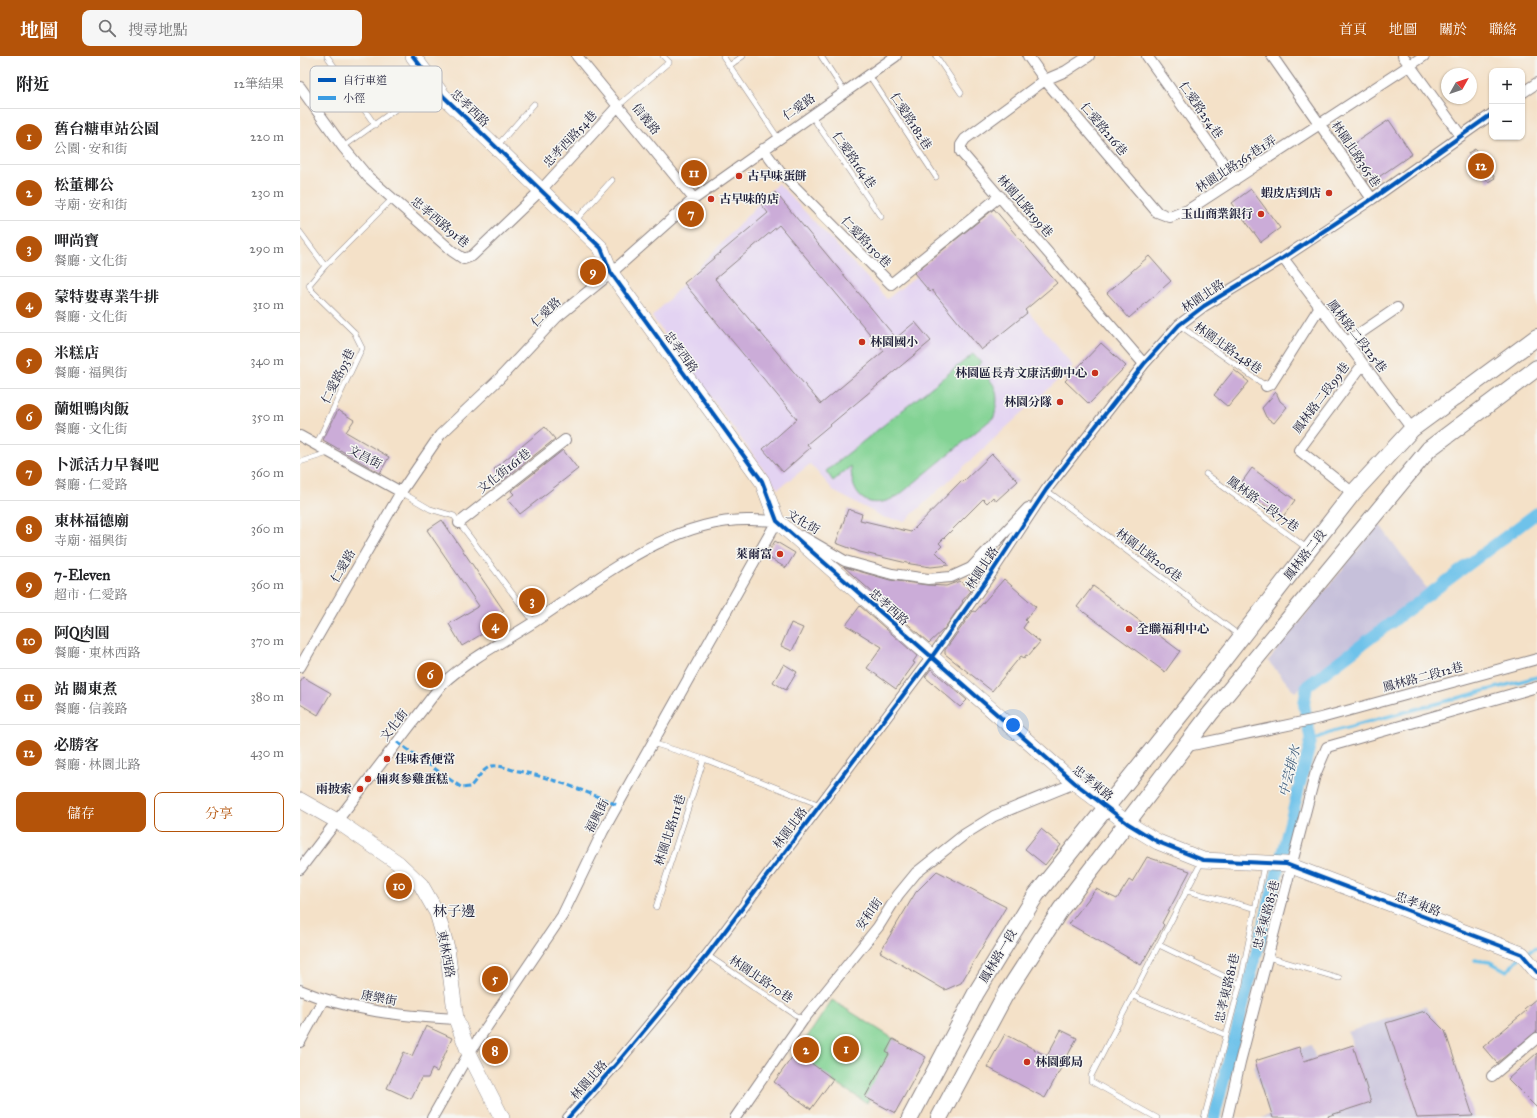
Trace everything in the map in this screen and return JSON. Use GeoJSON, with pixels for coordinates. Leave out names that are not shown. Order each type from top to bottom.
{"type":"FeatureCollection","features":[{"type":"Feature","properties":{"kind":"main road","name":"鳳林路二段"},"geometry":{"type":"LineString","coordinates":[[1106,806],[1353,493],[1412,429],[1537,337]]}},
{"type":"Feature","properties":{"kind":"main road"},"geometry":{"type":"LineString","coordinates":[[938,1118],[1004,997],[1061,909],[1184,747],[1429,449],[1537,368]]}},
{"type":"Feature","properties":{"kind":"main road","name":"鳳林路一段"},"geometry":{"type":"LineString","coordinates":[[910,1118],[1006,942],[1036,895],[1106,806]]}},
{"type":"Feature","properties":{"kind":"street","name":"忠孝西路"},"geometry":{"type":"LineString","coordinates":[[413,56],[420,66]]}},
{"type":"Feature","properties":{"kind":"street","name":"信義路"},"geometry":{"type":"LineString","coordinates":[[577,56],[694,199]]}},
{"type":"Feature","properties":{"kind":"street","name":"仁愛路"},"geometry":{"type":"LineString","coordinates":[[300,667],[401,492],[440,435],[499,379],[557,317],[611,273],[694,199],[844,91],[896,56]]}},
{"type":"Feature","properties":{"kind":"street","name":"仁愛路216巷"},"geometry":{"type":"LineString","coordinates":[[1028,56],[1045,80],[1158,212],[1163,215]]}},
{"type":"Feature","properties":{"kind":"street"},"geometry":{"type":"LineString","coordinates":[[1045,80],[1066,70],[1089,56]]}},
{"type":"Feature","properties":{"kind":"street","name":"仁愛路254巷"},"geometry":{"type":"LineString","coordinates":[[1147,56],[1235,180]]}},
{"type":"Feature","properties":{"kind":"street","name":"林園北路365巷"},"geometry":{"type":"LineString","coordinates":[[1272,56],[1372,200]]}},
{"type":"Feature","properties":{"kind":"street"},"geometry":{"type":"LineString","coordinates":[[1403,56],[1461,136]]}},
{"type":"Feature","properties":{"kind":"street","name":"林園北路365巷"},"geometry":{"type":"LineString","coordinates":[[1320,124],[1424,56]]}},
{"type":"Feature","properties":{"kind":"street","name":"林園北路199巷"},"geometry":{"type":"LineString","coordinates":[[1045,80],[965,139],[961,145],[962,152],[1144,364]]}},
{"type":"Feature","properties":{"kind":"street"},"geometry":{"type":"LineString","coordinates":[[1525,91],[1537,83]]}},
{"type":"Feature","properties":{"kind":"street","name":"忠孝西路91巷"},"geometry":{"type":"LineString","coordinates":[[300,87],[310,101]]}},
{"type":"Feature","properties":{"kind":"street","name":"忠孝西路"},"geometry":{"type":"LineString","coordinates":[[442,95],[601,248],[611,273],[762,481],[777,521],[931,658]]}},
{"type":"Feature","properties":{"kind":"street","name":"忠孝西路54巷"},"geometry":{"type":"LineString","coordinates":[[541,190],[618,106]]}},
{"type":"Feature","properties":{"kind":"street","name":"忠孝西路91巷"},"geometry":{"type":"LineString","coordinates":[[318,112],[343,147],[368,177],[452,251],[464,259],[472,256],[541,190]]}},
{"type":"Feature","properties":{"kind":"street","name":"林園北路"},"geometry":{"type":"LineString","coordinates":[[568,1118],[618,1062],[707,955],[931,658],[990,576],[1046,490],[1144,364],[1179,325],[1204,306],[1283,258],[1372,200],[1489,116]]}},
{"type":"Feature","properties":{"kind":"street","name":"林園北路365巷1弄"},"geometry":{"type":"LineString","coordinates":[[1163,215],[1170,217],[1188,210],[1320,124]]}},
{"type":"Feature","properties":{"kind":"street","name":"仁愛路150巷"},"geometry":{"type":"LineString","coordinates":[[763,149],[780,172],[891,284],[1000,196]]}},
{"type":"Feature","properties":{"kind":"street","name":"鳳林路二段125巷"},"geometry":{"type":"LineString","coordinates":[[1283,258],[1319,308],[1412,429]]}},
{"type":"Feature","properties":{"kind":"street"},"geometry":{"type":"LineString","coordinates":[[1266,386],[1271,384],[1319,308]]}},
{"type":"Feature","properties":{"kind":"street"},"geometry":{"type":"LineString","coordinates":[[1346,342],[1397,308]]}},
{"type":"Feature","properties":{"kind":"street","name":"鳳林路二段99巷"},"geometry":{"type":"LineString","coordinates":[[1353,493],[1298,450],[1363,364]]}},
{"type":"Feature","properties":{"kind":"street","name":"文昌街"},"geometry":{"type":"LineString","coordinates":[[300,436],[401,492]]}},
{"type":"Feature","properties":{"kind":"street","name":"文化街161巷"},"geometry":{"type":"LineString","coordinates":[[459,523],[566,440]]}},
{"type":"Feature","properties":{"kind":"street","name":"文化街"},"geometry":{"type":"LineString","coordinates":[[300,869],[442,684],[458,669],[534,622],[606,573],[684,531],[718,522],[745,520],[777,521],[845,561],[892,574],[928,579],[951,577],[971,568],[1046,490]]}},
{"type":"Feature","properties":{"kind":"street","name":"福興街"},"geometry":{"type":"LineString","coordinates":[[432,1118],[469,1053],[562,916],[603,831],[777,521]]}},
{"type":"Feature","properties":{"kind":"street","name":"忠孝東路"},"geometry":{"type":"LineString","coordinates":[[931,658],[1075,783],[1127,823],[1158,842],[1203,860],[1279,864],[1522,954],[1537,972]]}},
{"type":"Feature","properties":{"kind":"street","name":"鳳林路二段12巷"},"geometry":{"type":"LineString","coordinates":[[1184,747],[1315,719],[1537,659]]}},
{"type":"Feature","properties":{"kind":"street","name":"忠孝東路83巷"},"geometry":{"type":"LineString","coordinates":[[1227,1118],[1240,1062],[1268,957],[1279,864],[1327,746],[1537,687]]}},
{"type":"Feature","properties":{"kind":"street","name":"安和街"},"geometry":{"type":"LineString","coordinates":[[735,1118],[803,1020],[878,927],[898,895],[916,873],[965,834],[994,816],[1075,783]]}},
{"type":"Feature","properties":{"kind":"street","name":"東林西路"},"geometry":{"type":"LineString","coordinates":[[300,800],[337,821],[398,863],[421,885],[437,913],[447,948],[456,1019],[469,1053],[502,1118]]}},
{"type":"Feature","properties":{"kind":"street","name":"康樂街"},"geometry":{"type":"LineString","coordinates":[[300,990],[323,1000],[405,1016],[456,1019]]}},
{"type":"Feature","properties":{"kind":"street"},"geometry":{"type":"LineString","coordinates":[[300,1042],[323,1000]]}},
{"type":"Feature","properties":{"kind":"street"},"geometry":{"type":"LineString","coordinates":[[1492,1076],[1537,1038]]}},
{"type":"Feature","properties":{"kind":"lane"},"geometry":{"type":"LineString","coordinates":[[327,56],[334,66]]}},
{"type":"Feature","properties":{"kind":"lane"},"geometry":{"type":"LineString","coordinates":[[618,106],[669,62],[664,56]]}},
{"type":"Feature","properties":{"kind":"lane"},"geometry":{"type":"LineString","coordinates":[[723,56],[778,138]]}},
{"type":"Feature","properties":{"kind":"lane"},"geometry":{"type":"LineString","coordinates":[[730,66],[743,56]]}},
{"type":"Feature","properties":{"kind":"lane"},"geometry":{"type":"LineString","coordinates":[[821,56],[844,91]]}},
{"type":"Feature","properties":{"kind":"lane"},"geometry":{"type":"LineString","coordinates":[[936,56],[961,93]]}},
{"type":"Feature","properties":{"kind":"lane","name":"仁愛路182巷"},"geometry":{"type":"LineString","coordinates":[[869,75],[936,177]]}},
{"type":"Feature","properties":{"kind":"lane"},"geometry":{"type":"LineString","coordinates":[[496,147],[534,104]]}},
{"type":"Feature","properties":{"kind":"lane"},"geometry":{"type":"LineString","coordinates":[[366,112],[375,125]]}},
{"type":"Feature","properties":{"kind":"lane"},"geometry":{"type":"LineString","coordinates":[[343,147],[393,112]]}},
{"type":"Feature","properties":{"kind":"lane","name":"仁愛路164巷"},"geometry":{"type":"LineString","coordinates":[[811,115],[881,217]]}},
{"type":"Feature","properties":{"kind":"lane"},"geometry":{"type":"LineString","coordinates":[[574,222],[612,180]]}},
{"type":"Feature","properties":{"kind":"lane"},"geometry":{"type":"LineString","coordinates":[[300,232],[325,266],[392,198]]}},
{"type":"Feature","properties":{"kind":"lane","name":"仁愛路93巷"},"geometry":{"type":"LineString","coordinates":[[316,445],[362,348],[354,332],[311,290],[309,285],[325,266]]}},
{"type":"Feature","properties":{"kind":"lane","name":"林園北路248巷"},"geometry":{"type":"LineString","coordinates":[[1179,325],[1266,386]]}},
{"type":"Feature","properties":{"kind":"lane"},"geometry":{"type":"LineString","coordinates":[[300,462],[329,452]]}},
{"type":"Feature","properties":{"kind":"lane","name":"鳳林路二段77巷"},"geometry":{"type":"LineString","coordinates":[[1206,474],[1310,549]]}},
{"type":"Feature","properties":{"kind":"lane","name":"林園北路206巷"},"geometry":{"type":"LineString","coordinates":[[1046,490],[1241,636]]}},
{"type":"Feature","properties":{"kind":"lane"},"geometry":{"type":"LineString","coordinates":[[401,492],[430,509],[454,516],[534,622]]}},
{"type":"Feature","properties":{"kind":"lane"},"geometry":{"type":"LineString","coordinates":[[652,743],[704,759],[820,805]]}},
{"type":"Feature","properties":{"kind":"lane","name":"林園北路111巷"},"geometry":{"type":"LineString","coordinates":[[656,907],[704,759]]}},
{"type":"Feature","properties":{"kind":"lane"},"geometry":{"type":"LineString","coordinates":[[1157,1118],[1091,1080],[1091,1076],[1203,860]]}},
{"type":"Feature","properties":{"kind":"lane","name":"忠孝東路81巷"},"geometry":{"type":"LineString","coordinates":[[1204,1118],[1240,984],[1254,908],[1279,864]]}},
{"type":"Feature","properties":{"kind":"lane"},"geometry":{"type":"LineString","coordinates":[[1187,891],[1254,908]]}},
{"type":"Feature","properties":{"kind":"lane"},"geometry":{"type":"LineString","coordinates":[[1159,945],[1240,984]]}},
{"type":"Feature","properties":{"kind":"lane","name":"林園北路70巷"},"geometry":{"type":"LineString","coordinates":[[707,955],[803,1020]]}},
{"type":"Feature","properties":{"kind":"lane"},"geometry":{"type":"LineString","coordinates":[[1268,957],[1339,978]]}},
{"type":"Feature","properties":{"kind":"lane"},"geometry":{"type":"LineString","coordinates":[[1133,996],[1226,1036]]}},
{"type":"Feature","properties":{"kind":"shaded area","name":"林園國小"},"geometry":{"type":"Polygon","coordinates":[[[778,183],[887,299],[967,236],[1073,366],[905,521],[885,518],[835,492],[810,464],[778,489],[652,317],[778,183]]]}},
{"type":"Feature","properties":{"kind":"shaded area"},"geometry":{"type":"Polygon","coordinates":[[[1379,524],[1428,590],[1295,692],[1268,661],[1379,524]]]}},
{"type":"Feature","properties":{"kind":"shaded area"},"geometry":{"type":"Polygon","coordinates":[[[1425,1006],[1443,1030],[1474,1118],[1262,1118],[1270,1115],[1254,1066],[1311,1045],[1316,1059],[1353,1045],[1348,1032],[1425,1006]]]}},
{"type":"Feature","properties":{"kind":"green space"},"geometry":{"type":"Polygon","coordinates":[[[973,354],[981,363],[970,372],[986,377],[991,381],[996,393],[997,401],[994,417],[898,496],[887,501],[878,503],[863,499],[858,494],[854,486],[851,466],[833,481],[826,471],[973,354]]]}},
{"type":"Feature","properties":{"kind":"green space"},"geometry":{"type":"Polygon","coordinates":[[[832,1000],[897,1041],[867,1103],[794,1057],[832,1000]]]}},
{"type":"Feature","properties":{"kind":"building"},"geometry":{"type":"Polygon","coordinates":[[[1389,120],[1412,154],[1370,183],[1347,148],[1389,120]]]}},
{"type":"Feature","properties":{"kind":"building"},"geometry":{"type":"Polygon","coordinates":[[[1475,149],[1495,178],[1488,182],[1468,153],[1475,149]]]}},
{"type":"Feature","properties":{"kind":"building"},"geometry":{"type":"Polygon","coordinates":[[[1251,189],[1280,228],[1261,242],[1232,203],[1251,189]]]}},
{"type":"Feature","properties":{"kind":"building"},"geometry":{"type":"Polygon","coordinates":[[[775,192],[896,338],[915,322],[931,341],[807,444],[810,448],[783,472],[763,449],[797,419],[684,283],[768,213],[761,204],[775,192]],[[779,225],[715,279],[821,404],[884,351],[779,225]]]}},
{"type":"Feature","properties":{"kind":"building"},"geometry":{"type":"Polygon","coordinates":[[[994,209],[1057,283],[1025,310],[1027,313],[981,350],[932,290],[930,292],[914,273],[994,209]]]}},
{"type":"Feature","properties":{"kind":"building"},"geometry":{"type":"Polygon","coordinates":[[[1149,256],[1171,281],[1129,318],[1107,293],[1149,256]]]}},
{"type":"Feature","properties":{"kind":"building","name":"林園區長青文康活動中心"},"geometry":{"type":"Polygon","coordinates":[[[1101,343],[1126,366],[1089,404],[1065,381],[1101,343]]]}},
{"type":"Feature","properties":{"kind":"building"},"geometry":{"type":"Polygon","coordinates":[[[1234,370],[1249,382],[1228,407],[1214,395],[1234,370]]]}},
{"type":"Feature","properties":{"kind":"building"},"geometry":{"type":"Polygon","coordinates":[[[1276,392],[1280,401],[1287,407],[1274,423],[1266,417],[1262,408],[1276,392]]]}},
{"type":"Feature","properties":{"kind":"building"},"geometry":{"type":"Polygon","coordinates":[[[338,410],[354,420],[346,432],[389,457],[380,473],[323,440],[338,410]]]}},
{"type":"Feature","properties":{"kind":"building"},"geometry":{"type":"Polygon","coordinates":[[[545,427],[555,439],[503,480],[494,469],[545,427]]]}},
{"type":"Feature","properties":{"kind":"building"},"geometry":{"type":"Polygon","coordinates":[[[563,450],[578,469],[520,514],[508,499],[514,494],[511,491],[563,450]]]}},
{"type":"Feature","properties":{"kind":"building"},"geometry":{"type":"Polygon","coordinates":[[[992,454],[1018,481],[996,501],[993,497],[987,503],[983,499],[939,543],[942,546],[936,552],[949,565],[931,567],[911,564],[860,552],[836,543],[848,509],[862,514],[860,520],[911,532],[961,481],[963,482],[992,454]]]}},
{"type":"Feature","properties":{"kind":"building"},"geometry":{"type":"Polygon","coordinates":[[[1252,468],[1295,500],[1282,518],[1239,486],[1252,468]]]}},
{"type":"Feature","properties":{"kind":"building"},"geometry":{"type":"Polygon","coordinates":[[[442,520],[504,611],[483,625],[487,631],[462,646],[449,624],[479,606],[427,530],[442,520]]]}},
{"type":"Feature","properties":{"kind":"building","name":"萊爾富"},"geometry":{"type":"Polygon","coordinates":[[[775,541],[795,553],[786,568],[766,556],[775,541]]]}},
{"type":"Feature","properties":{"kind":"building"},"geometry":{"type":"Polygon","coordinates":[[[844,567],[890,580],[927,585],[946,586],[960,581],[971,591],[962,601],[963,602],[944,629],[929,643],[844,567]]]}},
{"type":"Feature","properties":{"kind":"building"},"geometry":{"type":"Polygon","coordinates":[[[1004,579],[1036,607],[1025,620],[1027,622],[1023,628],[1040,642],[1028,656],[1026,655],[1024,658],[1021,656],[992,691],[945,654],[945,650],[973,611],[975,612],[1004,579]]]}},
{"type":"Feature","properties":{"kind":"building","name":"全聯福利中心"},"geometry":{"type":"Polygon","coordinates":[[[1093,586],[1180,651],[1165,672],[1077,607],[1093,586]]]}},
{"type":"Feature","properties":{"kind":"building"},"geometry":{"type":"Polygon","coordinates":[[[860,606],[917,656],[913,662],[915,663],[896,689],[867,668],[882,647],[846,625],[860,606]]]}},
{"type":"Feature","properties":{"kind":"building"},"geometry":{"type":"Polygon","coordinates":[[[791,623],[803,628],[792,651],[781,646],[791,623]]]}},
{"type":"Feature","properties":{"kind":"building"},"geometry":{"type":"Polygon","coordinates":[[[784,664],[797,672],[786,690],[773,682],[784,664]]]}},
{"type":"Feature","properties":{"kind":"building"},"geometry":{"type":"Polygon","coordinates":[[[931,669],[967,700],[960,707],[925,677],[931,669]]]}},
{"type":"Feature","properties":{"kind":"building"},"geometry":{"type":"Polygon","coordinates":[[[303,677],[331,693],[318,715],[300,704],[300,682],[303,677]]]}},
{"type":"Feature","properties":{"kind":"building"},"geometry":{"type":"Polygon","coordinates":[[[1041,829],[1061,845],[1045,865],[1025,849],[1041,829]]]}},
{"type":"Feature","properties":{"kind":"building"},"geometry":{"type":"Polygon","coordinates":[[[1147,857],[1190,871],[1162,923],[1164,925],[1141,965],[1069,924],[1096,889],[1117,899],[1129,880],[1132,882],[1147,857]]]}},
{"type":"Feature","properties":{"kind":"building"},"geometry":{"type":"Polygon","coordinates":[[[937,871],[1006,907],[961,983],[945,990],[880,952],[916,892],[937,871]]]}},
{"type":"Feature","properties":{"kind":"building"},"geometry":{"type":"Polygon","coordinates":[[[1537,998],[1537,1031],[1497,1063],[1483,1047],[1526,1011],[1524,1009],[1537,998]]]}},
{"type":"Feature","properties":{"kind":"building"},"geometry":{"type":"Polygon","coordinates":[[[1425,1011],[1445,1031],[1473,1116],[1417,1118],[1386,1023],[1425,1011]]]}},
{"type":"Feature","properties":{"kind":"building"},"geometry":{"type":"Polygon","coordinates":[[[426,1026],[452,1038],[437,1072],[432,1069],[428,1078],[421,1078],[411,1099],[387,1088],[404,1052],[412,1056],[426,1026]]]}},
{"type":"Feature","properties":{"kind":"building","name":"林園郵局"},"geometry":{"type":"Polygon","coordinates":[[[1061,1030],[1077,1038],[1045,1098],[987,1067],[1005,1034],[1047,1056],[1061,1030]]]}},
{"type":"Feature","properties":{"kind":"building"},"geometry":{"type":"Polygon","coordinates":[[[893,1039],[926,1057],[895,1113],[865,1097],[889,1054],[886,1052],[893,1039]]]}},
{"type":"Feature","properties":{"kind":"building"},"geometry":{"type":"Polygon","coordinates":[[[1353,1045],[1371,1102],[1328,1116],[1329,1118],[1273,1118],[1255,1061],[1299,1047],[1304,1061],[1353,1045]]]}},
{"type":"Feature","properties":{"kind":"building"},"geometry":{"type":"Polygon","coordinates":[[[796,1052],[833,1079],[811,1109],[774,1082],[796,1052]]]}},
{"type":"Feature","properties":{"kind":"building"},"geometry":{"type":"Polygon","coordinates":[[[1537,1053],[1537,1108],[1508,1079],[1537,1053]]]}},
{"type":"Feature","properties":{"kind":"waterway","name":"中芸排水"},"geometry":{"type":"LineString","coordinates":[[1214,1118],[1311,741],[1304,704],[1307,686],[1537,513]]}},
{"type":"Feature","properties":{"kind":"waterway"},"geometry":{"type":"LineString","coordinates":[[1311,741],[1334,731],[1537,677]]}},
{"type":"Feature","properties":{"kind":"waterway"},"geometry":{"type":"LineString","coordinates":[[1526,953],[1537,948]]}},
{"type":"Feature","properties":{"kind":"waterway"},"geometry":{"type":"LineString","coordinates":[[1475,960],[1490,962],[1507,971],[1520,957]]}},
{"type":"Feature","properties":{"kind":"marked path"},"geometry":{"type":"LineString","coordinates":[[397,742],[462,788],[470,787],[486,769],[492,766],[497,766],[553,780],[617,805]]}},
{"type":"Feature","properties":{"kind":"cycle path"},"geometry":{"type":"LineString","coordinates":[[413,56],[420,66]]}},
{"type":"Feature","properties":{"kind":"cycle path"},"geometry":{"type":"LineString","coordinates":[[442,95],[601,248],[611,273],[762,481],[777,521],[1075,783],[1127,823],[1158,842],[1203,860],[1286,864],[1522,954],[1537,972]]}},
{"type":"Feature","properties":{"kind":"cycle path"},"geometry":{"type":"LineString","coordinates":[[568,1118],[618,1062],[707,955],[931,658],[990,575],[1046,490],[1144,364],[1179,325],[1204,306],[1283,258],[1372,199],[1489,116]]}},
{"type":"Feature","properties":{"kind":"place","name":"必勝客"},"geometry":{"type":"Point","coordinates":[1481,166]}},
{"type":"Feature","properties":{"kind":"place","name":"站 關東煮"},"geometry":{"type":"Point","coordinates":[694,173]}},
{"type":"Feature","properties":{"kind":"place","name":"古早味蛋餅"},"geometry":{"type":"Point","coordinates":[739,176]}},
{"type":"Feature","properties":{"kind":"place","name":"蝦皮店到店"},"geometry":{"type":"Point","coordinates":[1329,193]}},
{"type":"Feature","properties":{"kind":"place","name":"古早味的店"},"geometry":{"type":"Point","coordinates":[711,199]}},
{"type":"Feature","properties":{"kind":"place","name":"卜派活力早餐吧"},"geometry":{"type":"Point","coordinates":[691,214]}},
{"type":"Feature","properties":{"kind":"place","name":"玉山商業銀行"},"geometry":{"type":"Point","coordinates":[1261,214]}},
{"type":"Feature","properties":{"kind":"place","name":"7-Eleven"},"geometry":{"type":"Point","coordinates":[593,272]}},
{"type":"Feature","properties":{"kind":"place","name":"林園國小"},"geometry":{"type":"Point","coordinates":[862,342]}},
{"type":"Feature","properties":{"kind":"place","name":"林園區長青文康活動中心"},"geometry":{"type":"Point","coordinates":[1095,373]}},
{"type":"Feature","properties":{"kind":"place","name":"林園分隊"},"geometry":{"type":"Point","coordinates":[1060,402]}},
{"type":"Feature","properties":{"kind":"place","name":"萊爾富"},"geometry":{"type":"Point","coordinates":[780,554]}},
{"type":"Feature","properties":{"kind":"place","name":"呷尚寶"},"geometry":{"type":"Point","coordinates":[532,601]}},
{"type":"Feature","properties":{"kind":"place","name":"蒙特婁專業牛排"},"geometry":{"type":"Point","coordinates":[495,626]}},
{"type":"Feature","properties":{"kind":"place","name":"全聯福利中心"},"geometry":{"type":"Point","coordinates":[1129,629]}},
{"type":"Feature","properties":{"kind":"place","name":"蘭姐鴨肉飯"},"geometry":{"type":"Point","coordinates":[430,675]}},
{"type":"Feature","properties":{"kind":"place","name":"佳味香便當"},"geometry":{"type":"Point","coordinates":[387,759]}},
{"type":"Feature","properties":{"kind":"place","name":"倆爽参雞蛋糕"},"geometry":{"type":"Point","coordinates":[368,779]}},
{"type":"Feature","properties":{"kind":"place","name":"兩披索"},"geometry":{"type":"Point","coordinates":[360,789]}},
{"type":"Feature","properties":{"kind":"place","name":"阿Q肉圓"},"geometry":{"type":"Point","coordinates":[399,886]}},
{"type":"Feature","properties":{"kind":"place","name":"米糕店"},"geometry":{"type":"Point","coordinates":[495,979]}},
{"type":"Feature","properties":{"kind":"place","name":"舊台糖車站公園"},"geometry":{"type":"Point","coordinates":[846,1049]}},
{"type":"Feature","properties":{"kind":"place","name":"松董椰公"},"geometry":{"type":"Point","coordinates":[806,1050]}},
{"type":"Feature","properties":{"kind":"place","name":"東林福德廟"},"geometry":{"type":"Point","coordinates":[495,1051]}},
{"type":"Feature","properties":{"kind":"place","name":"林園郵局"},"geometry":{"type":"Point","coordinates":[1027,1062]}},
{"type":"Feature","properties":{"kind":"district","name":"林子邊"},"geometry":{"type":"Point","coordinates":[454,911]}}]}
